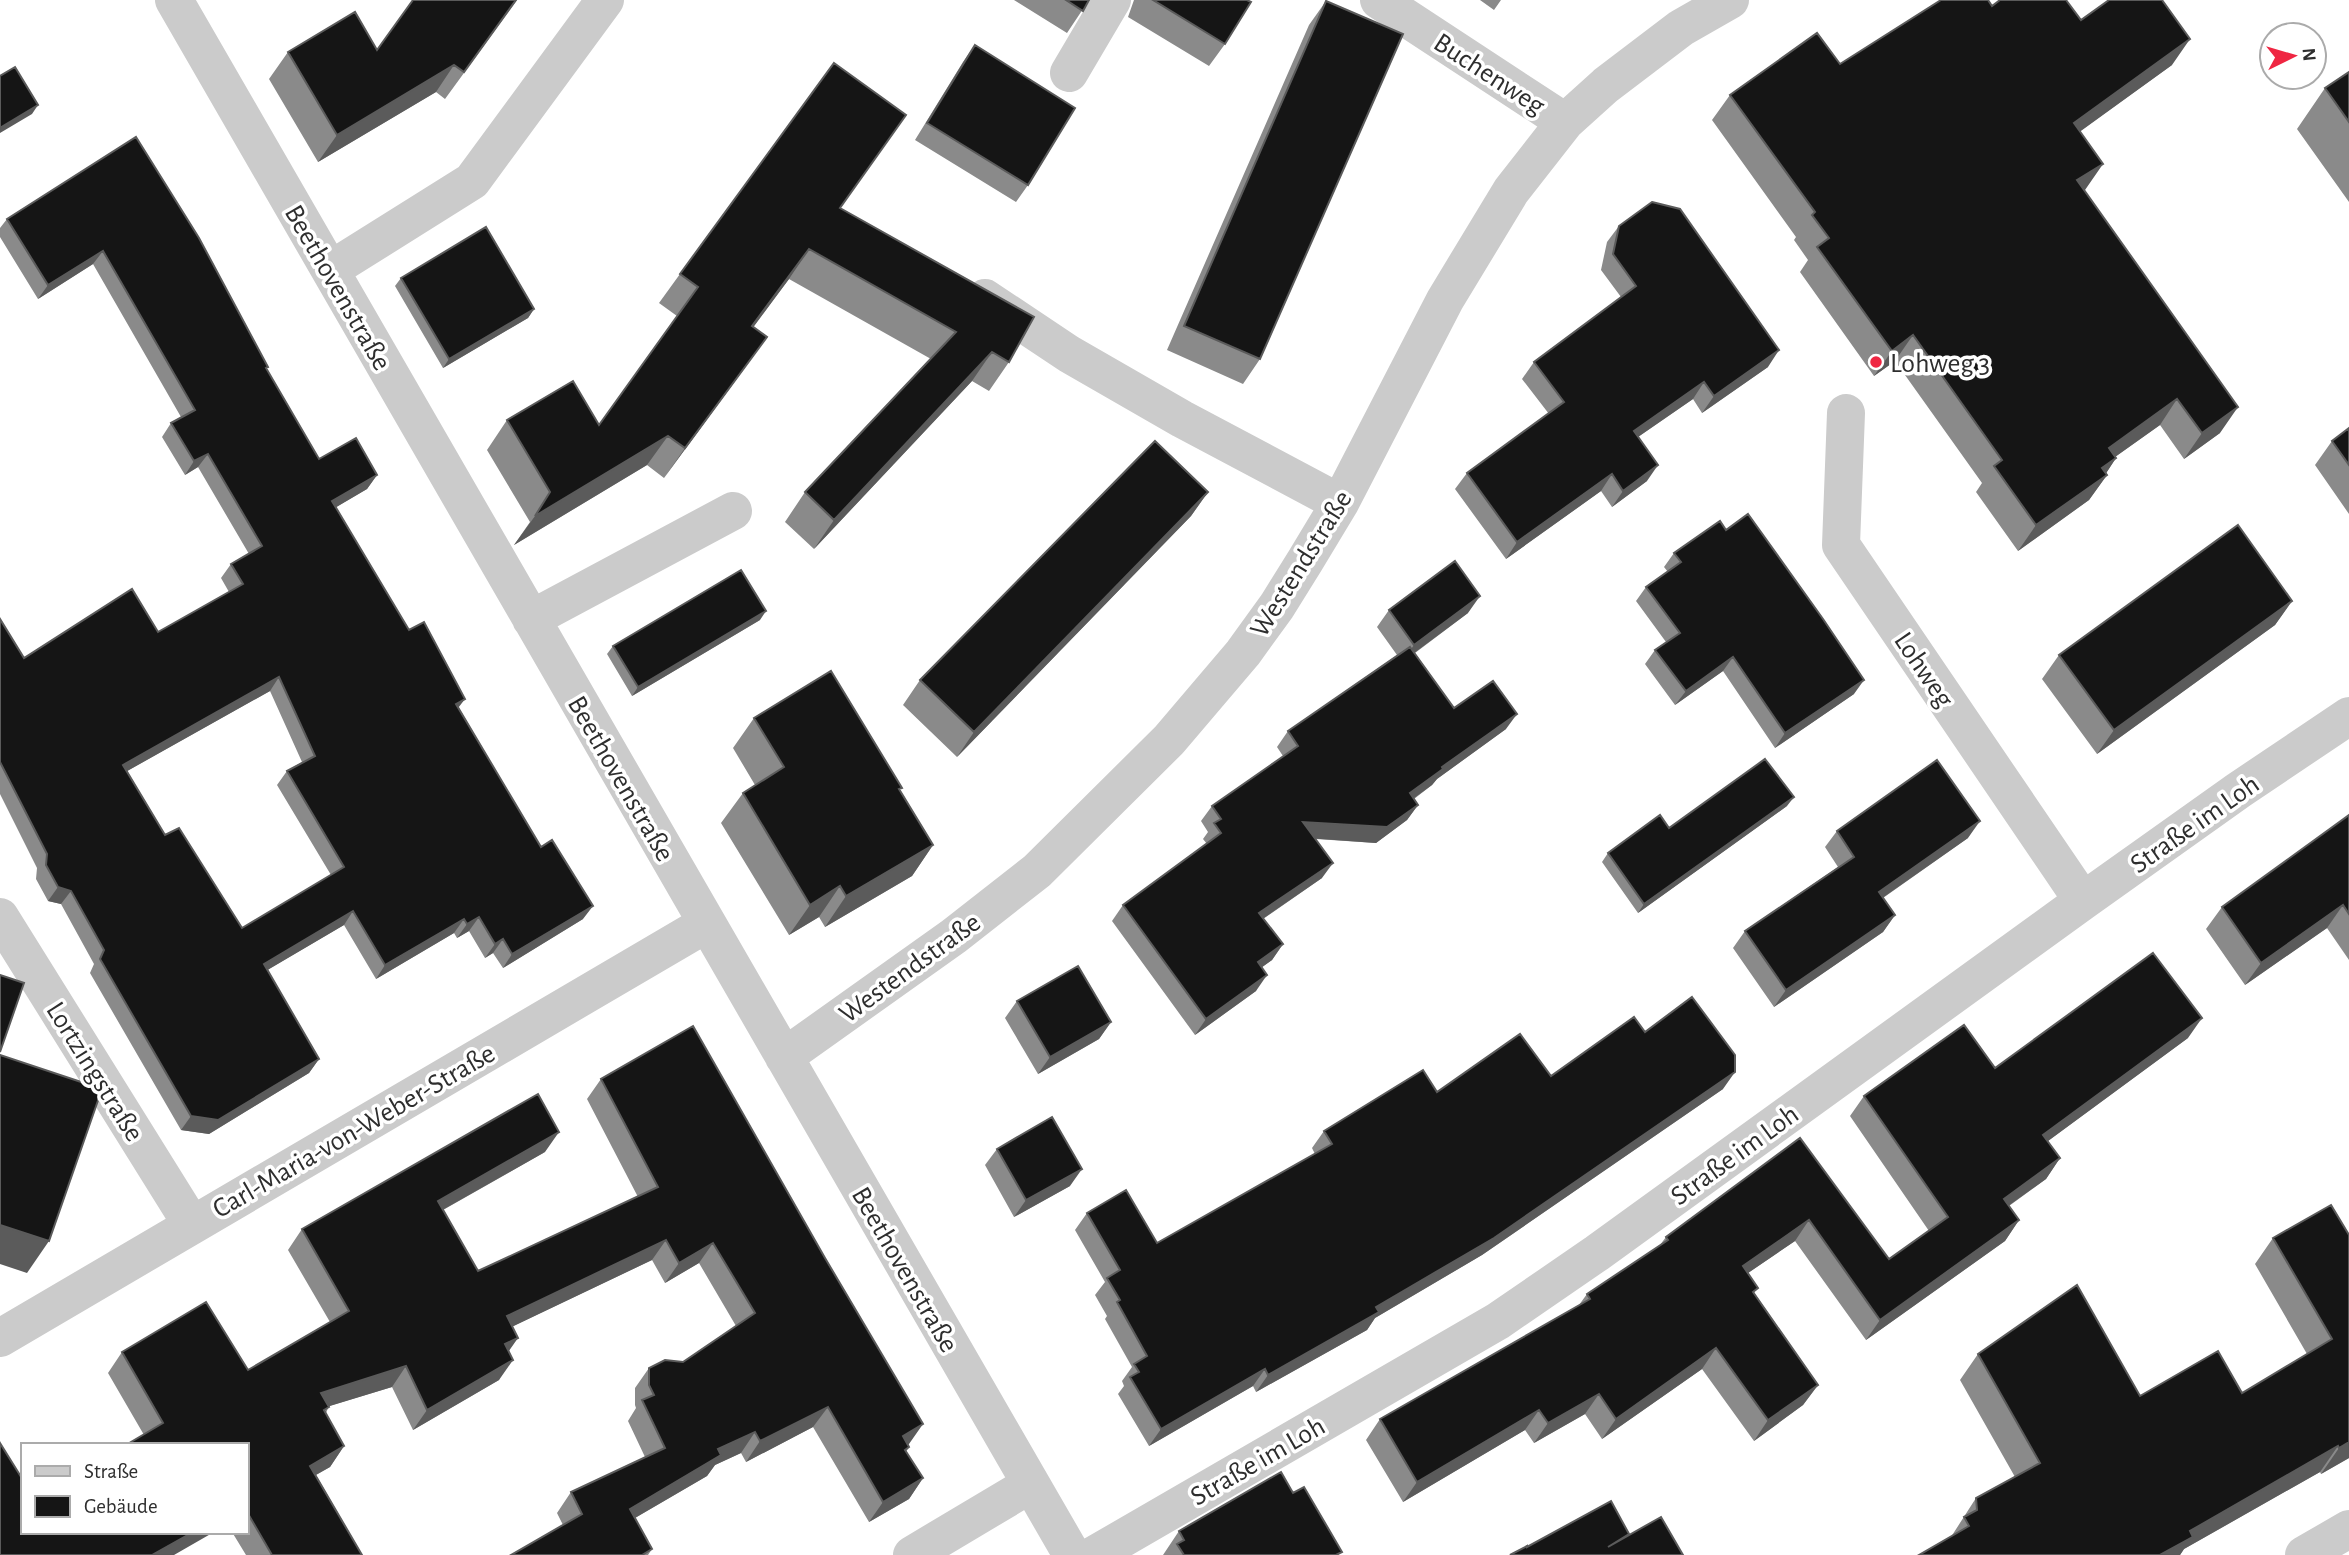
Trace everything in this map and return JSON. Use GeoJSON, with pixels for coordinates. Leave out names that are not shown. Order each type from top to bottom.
{"type":"FeatureCollection","features":[{"type":"Feature","properties":{"kind":"street","name":"Beethovenstraße"},"geometry":{"type":"LineString","coordinates":[[174,0],[1072,1555]]}},
{"type":"Feature","properties":{"kind":"street"},"geometry":{"type":"LineString","coordinates":[[330,270],[472,181],[605,0]]}},
{"type":"Feature","properties":{"kind":"street"},"geometry":{"type":"LineString","coordinates":[[1069,73],[1112,0]]}},
{"type":"Feature","properties":{"kind":"street","name":"Buchenweg"},"geometry":{"type":"LineString","coordinates":[[1380,0],[1565,122]]}},
{"type":"Feature","properties":{"kind":"street","name":"Westendstraße"},"geometry":{"type":"LineString","coordinates":[[784,1057],[965,928],[1037,871],[1169,740],[1243,653],[1277,606],[1340,503],[1415,356],[1471,255],[1511,191],[1565,122],[1606,85],[1653,48],[1730,0]]}},
{"type":"Feature","properties":{"kind":"street"},"geometry":{"type":"LineString","coordinates":[[958,280],[1069,354],[1182,419],[1340,503]]}},
{"type":"Feature","properties":{"kind":"street","name":"Lohweg"},"geometry":{"type":"LineString","coordinates":[[1846,413],[1841,545],[2083,901]]}},
{"type":"Feature","properties":{"kind":"street"},"geometry":{"type":"LineString","coordinates":[[531,619],[733,511]]}},
{"type":"Feature","properties":{"kind":"street","name":"Straße im Loh"},"geometry":{"type":"LineString","coordinates":[[1094,1555],[1498,1321],[1597,1253],[2239,790],[2349,716]]}},
{"type":"Feature","properties":{"kind":"street","name":"Lortzingstraße"},"geometry":{"type":"LineString","coordinates":[[0,917],[191,1224]]}},
{"type":"Feature","properties":{"kind":"street","name":"Carl-Maria-von-Weber-Straße"},"geometry":{"type":"LineString","coordinates":[[0,1338],[706,924]]}},
{"type":"Feature","properties":{"kind":"street"},"geometry":{"type":"LineString","coordinates":[[912,1555],[1031,1484]]}},
{"type":"Feature","properties":{"kind":"street"},"geometry":{"type":"LineString","coordinates":[[2304,1555],[2349,1529]]}},
{"type":"Feature","properties":{"kind":"building"},"geometry":{"type":"Polygon","coordinates":[[[413,0],[516,0],[464,72],[454,65],[337,135],[288,52],[355,12],[377,50],[413,0]]]}},
{"type":"Feature","properties":{"kind":"building"},"geometry":{"type":"Polygon","coordinates":[[[1066,0],[1089,0],[1083,11],[1066,0]]]}},
{"type":"Feature","properties":{"kind":"building"},"geometry":{"type":"Polygon","coordinates":[[[1153,0],[1247,0],[1251,2],[1225,44],[1153,0]]]}},
{"type":"Feature","properties":{"kind":"building"},"geometry":{"type":"Polygon","coordinates":[[[1941,0],[1988,0],[1992,6],[2000,0],[2066,0],[2081,20],[2109,0],[2162,0],[2190,39],[2074,123],[2103,164],[2077,180],[2238,407],[2202,433],[2177,399],[2109,448],[2116,458],[2102,468],[2107,475],[2036,525],[1994,466],[2002,460],[1913,335],[1892,351],[1817,247],[1829,238],[1812,215],[1815,212],[1730,95],[1817,33],[1840,64],[1941,0]]]}},
{"type":"Feature","properties":{"kind":"building"},"geometry":{"type":"Polygon","coordinates":[[[1326,1],[1403,34],[1260,359],[1184,326],[1326,1]]]}},
{"type":"Feature","properties":{"kind":"building"},"geometry":{"type":"Polygon","coordinates":[[[975,45],[1075,108],[1028,185],[927,123],[975,45]]]}},
{"type":"Feature","properties":{"kind":"building"},"geometry":{"type":"Polygon","coordinates":[[[834,63],[906,115],[840,208],[1034,317],[1009,362],[992,352],[834,520],[805,492],[956,332],[809,249],[752,326],[767,337],[685,448],[668,436],[535,516],[550,492],[507,420],[573,381],[599,425],[698,287],[680,274],[834,63]]]}},
{"type":"Feature","properties":{"kind":"building"},"geometry":{"type":"Polygon","coordinates":[[[15,67],[38,105],[0,128],[0,76],[15,67]]]}},
{"type":"Feature","properties":{"kind":"building"},"geometry":{"type":"Polygon","coordinates":[[[2349,72],[2349,122],[2327,91],[2328,86],[2349,72]]]}},
{"type":"Feature","properties":{"kind":"building"},"geometry":{"type":"Polygon","coordinates":[[[136,137],[199,238],[268,367],[266,368],[319,459],[356,438],[377,475],[332,501],[409,630],[424,622],[465,699],[456,704],[541,847],[552,840],[593,906],[512,954],[503,939],[495,944],[479,917],[467,924],[464,919],[385,965],[353,911],[264,964],[319,1059],[218,1120],[191,1116],[100,959],[104,950],[71,891],[58,887],[46,865],[47,854],[0,762],[0,619],[24,658],[132,589],[158,632],[243,584],[231,564],[262,546],[208,454],[194,461],[171,423],[195,410],[103,251],[48,285],[7,219],[136,137]],[[279,677],[123,765],[165,835],[179,828],[242,928],[344,867],[287,771],[315,756],[279,677]]]}},
{"type":"Feature","properties":{"kind":"building"},"geometry":{"type":"Polygon","coordinates":[[[1652,202],[1680,209],[1779,350],[1714,396],[1704,382],[1634,431],[1658,465],[1623,491],[1612,474],[1517,542],[1467,473],[1564,402],[1534,362],[1636,286],[1613,254],[1619,226],[1652,202]]]}},
{"type":"Feature","properties":{"kind":"building"},"geometry":{"type":"Polygon","coordinates":[[[486,227],[534,309],[449,359],[401,278],[486,227]]]}},
{"type":"Feature","properties":{"kind":"building"},"geometry":{"type":"Polygon","coordinates":[[[2349,428],[2349,465],[2332,441],[2349,428]]]}},
{"type":"Feature","properties":{"kind":"building"},"geometry":{"type":"Polygon","coordinates":[[[1155,441],[1208,492],[974,732],[920,680],[1155,441]]]}},
{"type":"Feature","properties":{"kind":"building"},"geometry":{"type":"Polygon","coordinates":[[[1748,514],[1864,680],[1785,733],[1733,657],[1686,691],[1655,650],[1680,633],[1646,587],[1681,562],[1674,553],[1720,521],[1726,530],[1748,514]]]}},
{"type":"Feature","properties":{"kind":"building"},"geometry":{"type":"Polygon","coordinates":[[[2238,525],[2292,601],[2114,730],[2059,655],[2238,525]]]}},
{"type":"Feature","properties":{"kind":"building"},"geometry":{"type":"Polygon","coordinates":[[[1455,561],[1480,596],[1414,645],[1389,610],[1455,561]]]}},
{"type":"Feature","properties":{"kind":"building"},"geometry":{"type":"Polygon","coordinates":[[[741,570],[766,611],[638,687],[613,646],[741,570]]]}},
{"type":"Feature","properties":{"kind":"building"},"geometry":{"type":"Polygon","coordinates":[[[1410,647],[1454,708],[1493,681],[1517,714],[1410,793],[1418,805],[1387,827],[1303,822],[1333,863],[1259,913],[1283,944],[1258,962],[1267,975],[1206,1019],[1123,905],[1221,833],[1214,823],[1221,819],[1212,806],[1298,746],[1288,731],[1410,647]]]}},
{"type":"Feature","properties":{"kind":"building"},"geometry":{"type":"Polygon","coordinates":[[[831,671],[933,845],[846,896],[840,886],[810,905],[743,793],[784,767],[754,718],[831,671]]]}},
{"type":"Feature","properties":{"kind":"building"},"geometry":{"type":"Polygon","coordinates":[[[1765,759],[1794,797],[1644,904],[1608,853],[1660,815],[1669,828],[1765,759]]]}},
{"type":"Feature","properties":{"kind":"building"},"geometry":{"type":"Polygon","coordinates":[[[1937,760],[1980,821],[1879,892],[1895,915],[1786,990],[1745,931],[1854,857],[1837,831],[1937,760]]]}},
{"type":"Feature","properties":{"kind":"building"},"geometry":{"type":"Polygon","coordinates":[[[2349,815],[2349,914],[2343,905],[2261,963],[2222,907],[2349,815]]]}},
{"type":"Feature","properties":{"kind":"building"},"geometry":{"type":"Polygon","coordinates":[[[2153,953],[2202,1018],[2043,1135],[2060,1158],[2004,1199],[2019,1220],[1880,1320],[1809,1220],[1743,1266],[1758,1288],[1753,1292],[1818,1385],[1768,1420],[1716,1348],[1616,1419],[1599,1394],[1548,1423],[1539,1410],[1417,1482],[1380,1419],[1590,1299],[1587,1294],[1668,1240],[1666,1237],[1800,1138],[1889,1259],[1948,1217],[1864,1096],[1964,1025],[1995,1068],[2153,953]]]}},
{"type":"Feature","properties":{"kind":"building"},"geometry":{"type":"Polygon","coordinates":[[[1078,966],[1111,1022],[1050,1057],[1017,1001],[1078,966]]]}},
{"type":"Feature","properties":{"kind":"building"},"geometry":{"type":"Polygon","coordinates":[[[0,975],[24,983],[0,1052],[0,975]]]}},
{"type":"Feature","properties":{"kind":"building"},"geometry":{"type":"Polygon","coordinates":[[[1692,997],[1735,1055],[1735,1072],[1494,1238],[1376,1307],[1379,1312],[1268,1375],[1265,1369],[1161,1429],[1130,1377],[1139,1372],[1134,1364],[1147,1356],[1107,1278],[1120,1270],[1087,1213],[1126,1190],[1157,1243],[1332,1144],[1324,1131],[1423,1070],[1437,1092],[1520,1034],[1551,1076],[1634,1017],[1645,1032],[1692,997]]]}},
{"type":"Feature","properties":{"kind":"building"},"geometry":{"type":"Polygon","coordinates":[[[693,1026],[923,1424],[903,1436],[909,1447],[905,1450],[923,1478],[883,1502],[828,1407],[760,1441],[755,1432],[718,1449],[721,1455],[630,1509],[652,1549],[642,1555],[511,1555],[582,1514],[571,1492],[665,1448],[642,1400],[654,1395],[649,1385],[649,1368],[665,1360],[683,1362],[755,1313],[713,1243],[679,1263],[666,1240],[507,1316],[518,1338],[505,1344],[513,1360],[427,1410],[406,1366],[321,1393],[329,1407],[324,1410],[344,1446],[310,1466],[362,1555],[272,1555],[248,1514],[248,1443],[129,1443],[163,1423],[122,1352],[206,1302],[248,1370],[349,1311],[302,1229],[538,1094],[559,1132],[438,1201],[478,1271],[658,1187],[601,1079],[693,1026]]]}},
{"type":"Feature","properties":{"kind":"building"},"geometry":{"type":"Polygon","coordinates":[[[0,1055],[102,1089],[49,1241],[0,1225],[0,1055]]]}},
{"type":"Feature","properties":{"kind":"building"},"geometry":{"type":"Polygon","coordinates":[[[1052,1117],[1082,1169],[1026,1200],[997,1149],[1052,1117]]]}},
{"type":"Feature","properties":{"kind":"building"},"geometry":{"type":"Polygon","coordinates":[[[2331,1205],[2349,1235],[2349,1442],[2190,1531],[2193,1537],[2160,1555],[1919,1555],[1969,1526],[1964,1517],[1977,1510],[1976,1498],[2040,1463],[1978,1354],[2077,1285],[2140,1396],[2218,1351],[2242,1393],[2332,1339],[2273,1238],[2331,1205]]]}},
{"type":"Feature","properties":{"kind":"building"},"geometry":{"type":"Polygon","coordinates":[[[0,1443],[21,1477],[21,1534],[189,1534],[152,1555],[0,1555],[0,1443]]]}},
{"type":"Feature","properties":{"kind":"building"},"geometry":{"type":"Polygon","coordinates":[[[1281,1472],[1293,1493],[1304,1487],[1342,1552],[1336,1555],[1184,1555],[1177,1544],[1184,1540],[1179,1531],[1281,1472]]]}},
{"type":"Feature","properties":{"kind":"building"},"geometry":{"type":"Polygon","coordinates":[[[1611,1501],[1629,1534],[1608,1547],[1661,1517],[1683,1555],[1510,1555],[1527,1547],[1611,1501]]]}},
{"type":"Feature","properties":{"kind":"place","name":"Lohweg 3"},"geometry":{"type":"Point","coordinates":[1876,362]}}]}
